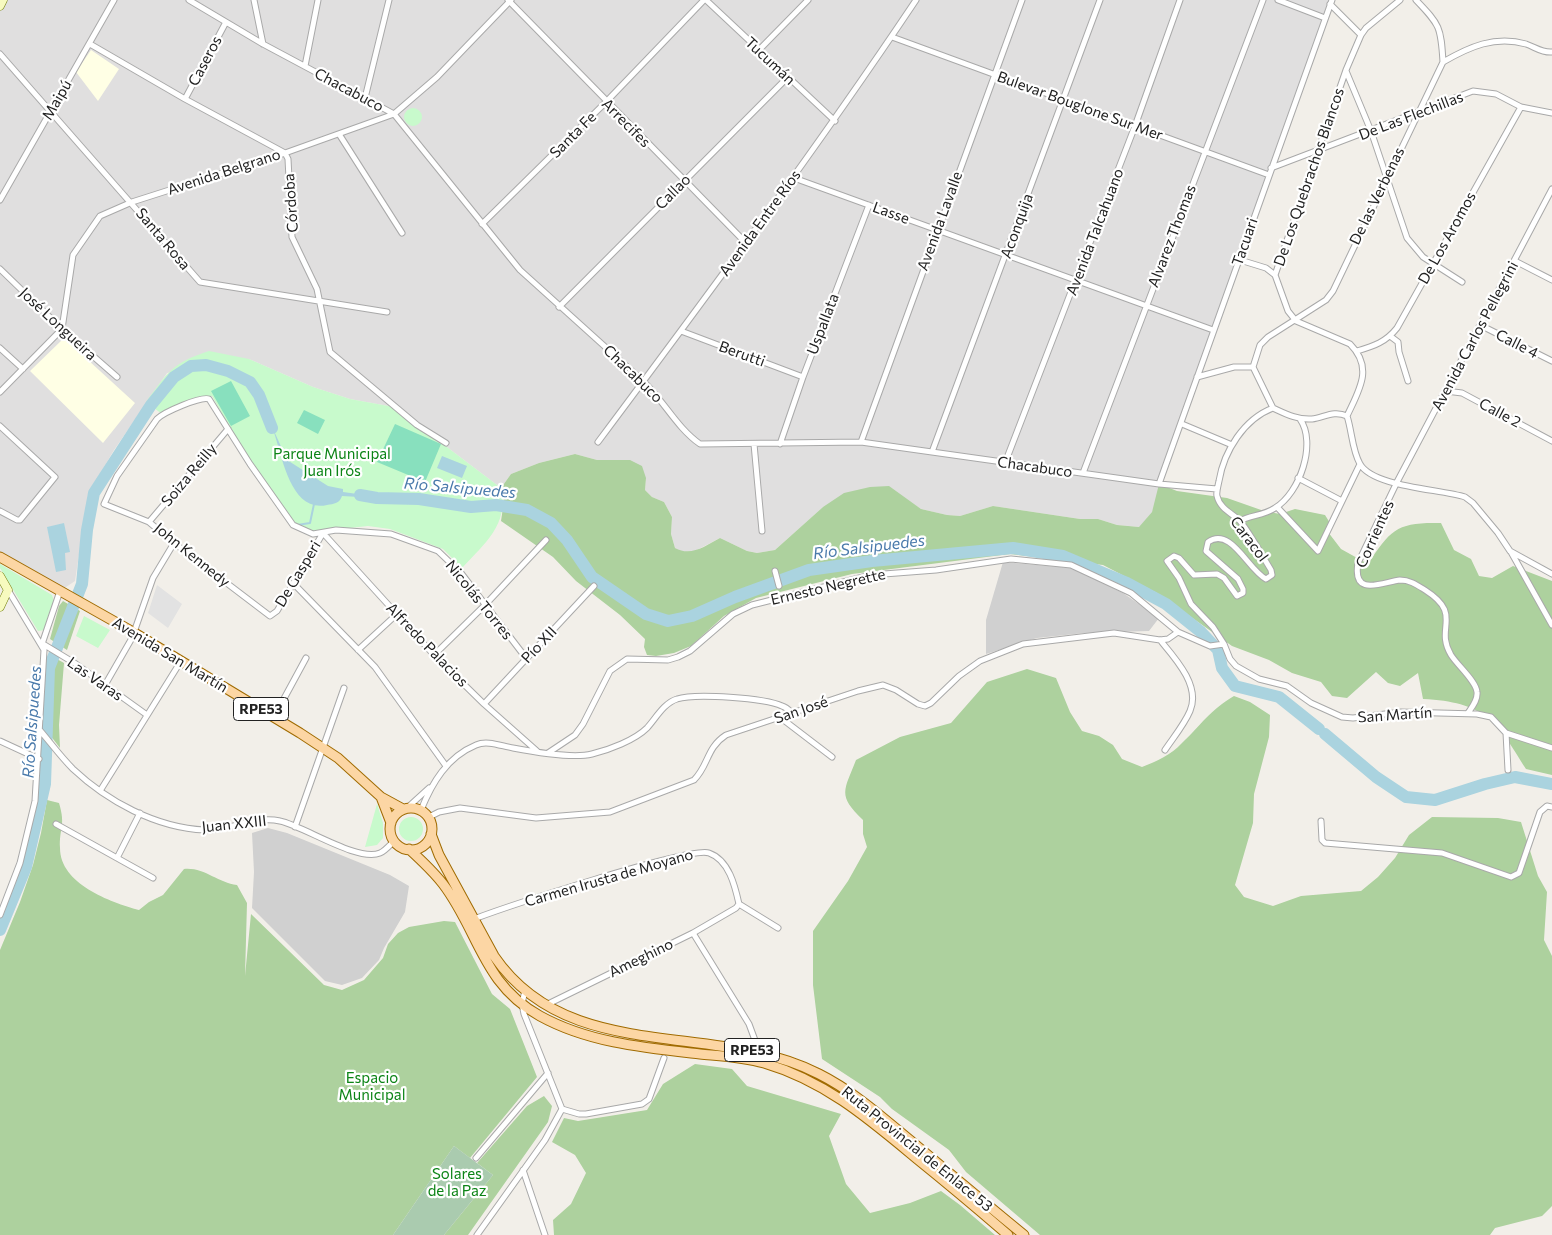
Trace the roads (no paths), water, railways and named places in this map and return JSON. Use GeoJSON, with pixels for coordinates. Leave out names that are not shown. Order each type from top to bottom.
{"type":"FeatureCollection","features":[{"type":"Feature","properties":{"kind":"main road","name":"Avenida San Martín"},"geometry":{"type":"LineString","coordinates":[[0,557],[133,632],[274,717],[348,766],[381,797],[405,809]]}},
{"type":"Feature","properties":{"kind":"main road","name":"Avenida San Martín"},"geometry":{"type":"LineString","coordinates":[[381,797],[391,823]]}},
{"type":"Feature","properties":{"kind":"main road"},"geometry":{"type":"LineString","coordinates":[[391,823],[398,813],[405,809]]}},
{"type":"Feature","properties":{"kind":"main road","name":"RPE53"},"geometry":{"type":"LineString","coordinates":[[405,809],[421,810]]}},
{"type":"Feature","properties":{"kind":"main road"},"geometry":{"type":"LineString","coordinates":[[421,810],[429,817]]}},
{"type":"Feature","properties":{"kind":"main road","name":"RPE53"},"geometry":{"type":"LineString","coordinates":[[429,817],[431,834]]}},
{"type":"Feature","properties":{"kind":"main road","name":"RPE53"},"geometry":{"type":"LineString","coordinates":[[391,823],[394,841],[409,849]]}},
{"type":"Feature","properties":{"kind":"main road"},"geometry":{"type":"LineString","coordinates":[[409,849],[420,848],[431,834]]}},
{"type":"Feature","properties":{"kind":"main road","name":"Ruta Provincial de Enlace 53"},"geometry":{"type":"LineString","coordinates":[[431,834],[469,917],[489,968],[501,984],[522,1004],[539,1015],[586,1035],[679,1051],[743,1059],[780,1069],[829,1090],[866,1116],[1008,1235]]}},
{"type":"Feature","properties":{"kind":"main road","name":"Ruta Provincial de Enlace 53"},"geometry":{"type":"LineString","coordinates":[[409,849],[444,885],[469,917],[504,970],[545,1006],[606,1030],[760,1051],[819,1074],[858,1098],[1024,1235]]}},
{"type":"Feature","properties":{"kind":"street"},"geometry":{"type":"LineString","coordinates":[[0,6],[3,0]]}},
{"type":"Feature","properties":{"kind":"street","name":"Maipú"},"geometry":{"type":"LineString","coordinates":[[0,200],[114,0]]}},
{"type":"Feature","properties":{"kind":"street","name":"Chacabuco"},"geometry":{"type":"LineString","coordinates":[[189,0],[264,44],[394,114],[520,270],[643,381],[660,399],[685,433],[700,444],[861,442],[1159,484],[1218,489]]}},
{"type":"Feature","properties":{"kind":"street"},"geometry":{"type":"LineString","coordinates":[[254,0],[264,44]]}},
{"type":"Feature","properties":{"kind":"street"},"geometry":{"type":"LineString","coordinates":[[305,66],[318,0]]}},
{"type":"Feature","properties":{"kind":"street"},"geometry":{"type":"LineString","coordinates":[[365,98],[389,0]]}},
{"type":"Feature","properties":{"kind":"street","name":"Tucumán"},"geometry":{"type":"LineString","coordinates":[[705,0],[834,121]]}},
{"type":"Feature","properties":{"kind":"street","name":"Santa Fe"},"geometry":{"type":"LineString","coordinates":[[482,224],[606,102],[705,0]]}},
{"type":"Feature","properties":{"kind":"street"},"geometry":{"type":"LineString","coordinates":[[759,50],[808,0]]}},
{"type":"Feature","properties":{"kind":"street","name":"Avenida Lavalle"},"geometry":{"type":"LineString","coordinates":[[861,442],[1022,0]]}},
{"type":"Feature","properties":{"kind":"street","name":"Aconquija"},"geometry":{"type":"LineString","coordinates":[[932,452],[1100,0]]}},
{"type":"Feature","properties":{"kind":"street","name":"Avenida Talcahuano"},"geometry":{"type":"LineString","coordinates":[[1005,463],[1135,126],[1180,0]]}},
{"type":"Feature","properties":{"kind":"street","name":"Alvarez Thomas"},"geometry":{"type":"LineString","coordinates":[[1083,473],[1263,0]]}},
{"type":"Feature","properties":{"kind":"street"},"geometry":{"type":"LineString","coordinates":[[1278,0],[1325,18]]}},
{"type":"Feature","properties":{"kind":"street","name":"De Los Quebrachos Blancos"},"geometry":{"type":"LineString","coordinates":[[1296,321],[1288,311],[1274,275],[1319,152],[1346,70],[1361,35],[1366,28],[1400,0]]}},
{"type":"Feature","properties":{"kind":"street"},"geometry":{"type":"LineString","coordinates":[[1416,0],[1437,23],[1441,33],[1443,62],[1467,48],[1500,40],[1527,44],[1542,51],[1552,52]]}},
{"type":"Feature","properties":{"kind":"street","name":"Arrecifes"},"geometry":{"type":"LineString","coordinates":[[509,1],[746,244]]}},
{"type":"Feature","properties":{"kind":"street","name":"Avenida Belgrano"},"geometry":{"type":"LineString","coordinates":[[62,329],[73,255],[100,216],[132,202],[285,153],[394,114],[437,77],[509,1]]}},
{"type":"Feature","properties":{"kind":"street","name":"Avenida Entre Ríos"},"geometry":{"type":"LineString","coordinates":[[598,442],[794,178],[915,1]]}},
{"type":"Feature","properties":{"kind":"street"},"geometry":{"type":"LineString","coordinates":[[1331,2],[1361,35]]}},
{"type":"Feature","properties":{"kind":"street","name":"Tacuari"},"geometry":{"type":"LineString","coordinates":[[1159,484],[1331,2]]}},
{"type":"Feature","properties":{"kind":"street","name":"Caseros"},"geometry":{"type":"LineString","coordinates":[[185,99],[226,22]]}},
{"type":"Feature","properties":{"kind":"street","name":"Bulevar Bouglone Sur Mer"},"geometry":{"type":"LineString","coordinates":[[892,37],[1269,175]]}},
{"type":"Feature","properties":{"kind":"street","name":"Córdoba"},"geometry":{"type":"LineString","coordinates":[[90,44],[185,99],[285,153],[288,159],[292,237],[321,302],[327,345],[334,358],[380,392],[417,425],[446,443]]}},
{"type":"Feature","properties":{"kind":"street","name":"Santa Rosa"},"geometry":{"type":"LineString","coordinates":[[0,54],[51,109],[200,282],[387,312]]}},
{"type":"Feature","properties":{"kind":"street","name":"De las Verbenas"},"geometry":{"type":"LineString","coordinates":[[1253,367],[1258,350],[1264,341],[1326,300],[1332,292],[1386,175],[1443,62]]}},
{"type":"Feature","properties":{"kind":"street"},"geometry":{"type":"LineString","coordinates":[[1346,70],[1371,131],[1407,238],[1414,249],[1432,264],[1462,282]]}},
{"type":"Feature","properties":{"kind":"street","name":"Callao"},"geometry":{"type":"LineString","coordinates":[[559,306],[788,77]]}},
{"type":"Feature","properties":{"kind":"street","name":"De Las Flechillas"},"geometry":{"type":"LineString","coordinates":[[1271,168],[1319,152],[1473,91],[1496,94],[1521,107],[1552,113]]}},
{"type":"Feature","properties":{"kind":"street","name":"De Los Aromos"},"geometry":{"type":"LineString","coordinates":[[1390,336],[1521,107]]}},
{"type":"Feature","properties":{"kind":"street"},"geometry":{"type":"LineString","coordinates":[[339,134],[402,233]]}},
{"type":"Feature","properties":{"kind":"street","name":"Lasse"},"geometry":{"type":"LineString","coordinates":[[794,178],[1213,330]]}},
{"type":"Feature","properties":{"kind":"street","name":"Avenida Carlos Pellegrini"},"geometry":{"type":"LineString","coordinates":[[1397,482],[1482,326],[1551,192]]}},
{"type":"Feature","properties":{"kind":"street","name":"Uspallata"},"geometry":{"type":"LineString","coordinates":[[780,444],[803,376],[869,205]]}},
{"type":"Feature","properties":{"kind":"street"},"geometry":{"type":"LineString","coordinates":[[1240,260],[1266,268],[1274,275]]}},
{"type":"Feature","properties":{"kind":"street"},"geometry":{"type":"LineString","coordinates":[[1515,261],[1552,280]]}},
{"type":"Feature","properties":{"kind":"street","name":"José Longueira"},"geometry":{"type":"LineString","coordinates":[[0,269],[62,329],[117,377]]}},
{"type":"Feature","properties":{"kind":"street"},"geometry":{"type":"LineString","coordinates":[[1296,321],[1350,344],[1357,351],[1364,370],[1358,391],[1347,416],[1360,464],[1375,476],[1465,497],[1473,503],[1492,525],[1510,551],[1552,625]]}},
{"type":"Feature","properties":{"kind":"street","name":"Calle 4"},"geometry":{"type":"LineString","coordinates":[[1482,326],[1552,361]]}},
{"type":"Feature","properties":{"kind":"street"},"geometry":{"type":"LineString","coordinates":[[0,392],[62,329]]}},
{"type":"Feature","properties":{"kind":"street","name":"Berutti"},"geometry":{"type":"LineString","coordinates":[[681,331],[803,376]]}},
{"type":"Feature","properties":{"kind":"street"},"geometry":{"type":"LineString","coordinates":[[1357,351],[1378,345],[1390,336],[1398,342],[1399,352],[1408,381]]}},
{"type":"Feature","properties":{"kind":"street"},"geometry":{"type":"LineString","coordinates":[[0,348],[23,369]]}},
{"type":"Feature","properties":{"kind":"street"},"geometry":{"type":"LineString","coordinates":[[1197,377],[1234,366],[1253,367],[1273,408],[1290,417],[1300,419],[1340,412],[1347,416]]}},
{"type":"Feature","properties":{"kind":"street","name":"Calle 2"},"geometry":{"type":"LineString","coordinates":[[1446,391],[1462,393],[1552,441]]}},
{"type":"Feature","properties":{"kind":"street","name":"Nicolás Torres"},"geometry":{"type":"LineString","coordinates":[[104,504],[117,476],[162,414],[204,397],[209,398],[293,525],[305,532],[322,533],[336,530],[391,534],[431,548],[460,573],[526,658]]}},
{"type":"Feature","properties":{"kind":"street"},"geometry":{"type":"LineString","coordinates":[[1218,489],[1224,461],[1232,445],[1252,420],[1262,412],[1273,408]]}},
{"type":"Feature","properties":{"kind":"street"},"geometry":{"type":"LineString","coordinates":[[1240,521],[1245,518],[1260,516],[1277,507],[1292,490],[1302,470],[1307,441],[1305,427],[1300,419]]}},
{"type":"Feature","properties":{"kind":"street"},"geometry":{"type":"LineString","coordinates":[[1182,424],[1232,445]]}},
{"type":"Feature","properties":{"kind":"street"},"geometry":{"type":"LineString","coordinates":[[0,426],[54,474],[55,477],[20,520],[0,511]]}},
{"type":"Feature","properties":{"kind":"street","name":"Soiza Reilly"},"geometry":{"type":"LineString","coordinates":[[149,522],[228,429]]}},
{"type":"Feature","properties":{"kind":"street"},"geometry":{"type":"LineString","coordinates":[[754,444],[762,531]]}},
{"type":"Feature","properties":{"kind":"street"},"geometry":{"type":"LineString","coordinates":[[1277,507],[1318,551],[1360,464]]}},
{"type":"Feature","properties":{"kind":"street"},"geometry":{"type":"LineString","coordinates":[[1298,478],[1342,501]]}},
{"type":"Feature","properties":{"kind":"street","name":"Corrientes"},"geometry":{"type":"LineString","coordinates":[[1397,482],[1358,563],[1359,580],[1366,585],[1376,587],[1402,580],[1413,582],[1438,598],[1447,614],[1446,641],[1451,654],[1465,675],[1473,682],[1477,693],[1474,704],[1468,713]]}},
{"type":"Feature","properties":{"kind":"street","name":"Caracol"},"geometry":{"type":"LineString","coordinates":[[1218,489],[1216,495],[1222,506],[1240,521],[1272,570],[1270,578],[1261,577],[1249,566],[1239,552],[1217,537],[1208,542],[1206,551],[1238,579],[1244,589],[1237,596],[1224,578],[1217,574],[1194,575],[1179,558],[1174,556],[1167,561],[1179,578],[1191,604],[1213,627],[1224,644]]}},
{"type":"Feature","properties":{"kind":"street","name":"John Kennedy"},"geometry":{"type":"LineString","coordinates":[[104,504],[149,522],[268,615],[274,614]]}},
{"type":"Feature","properties":{"kind":"street","name":"De Gasperi"},"geometry":{"type":"LineString","coordinates":[[274,614],[322,533]]}},
{"type":"Feature","properties":{"kind":"street","name":"Alfredo Palacios"},"geometry":{"type":"LineString","coordinates":[[322,533],[434,654],[484,704],[537,751]]}},
{"type":"Feature","properties":{"kind":"street"},"geometry":{"type":"LineString","coordinates":[[434,654],[485,605],[546,540]]}},
{"type":"Feature","properties":{"kind":"street"},"geometry":{"type":"LineString","coordinates":[[105,685],[132,638],[150,584],[174,543]]}},
{"type":"Feature","properties":{"kind":"street"},"geometry":{"type":"LineString","coordinates":[[1510,551],[1550,573],[1552,566]]}},
{"type":"Feature","properties":{"kind":"street","name":"Ernesto Negrette"},"geometry":{"type":"LineString","coordinates":[[548,753],[575,735],[583,724],[610,671],[628,659],[668,660],[678,657],[690,651],[733,614],[752,605],[871,574],[936,570],[1011,559],[1071,565],[1131,593],[1178,632],[1210,646],[1224,644]]}},
{"type":"Feature","properties":{"kind":"street"},"geometry":{"type":"LineString","coordinates":[[775,571],[778,586]]}},
{"type":"Feature","properties":{"kind":"street"},"geometry":{"type":"LineString","coordinates":[[0,576],[44,650],[35,801],[26,842],[0,915]]}},
{"type":"Feature","properties":{"kind":"street"},"geometry":{"type":"LineString","coordinates":[[293,582],[375,667],[446,766]]}},
{"type":"Feature","properties":{"kind":"street","name":"Pío XII"},"geometry":{"type":"LineString","coordinates":[[484,704],[594,586]]}},
{"type":"Feature","properties":{"kind":"street"},"geometry":{"type":"LineString","coordinates":[[0,607],[8,590]]}},
{"type":"Feature","properties":{"kind":"street"},"geometry":{"type":"LineString","coordinates":[[42,644],[60,591]]}},
{"type":"Feature","properties":{"kind":"street"},"geometry":{"type":"LineString","coordinates":[[358,650],[396,615]]}},
{"type":"Feature","properties":{"kind":"street"},"geometry":{"type":"LineString","coordinates":[[1160,640],[1168,639],[1178,632]]}},
{"type":"Feature","properties":{"kind":"street","name":"San José"},"geometry":{"type":"LineString","coordinates":[[429,817],[439,812],[460,808],[536,818],[610,812],[694,780],[700,774],[712,746],[726,735],[858,691],[883,685],[925,706],[931,703],[959,676],[980,660],[1023,644],[1114,633],[1160,640]]}},
{"type":"Feature","properties":{"kind":"street"},"geometry":{"type":"LineString","coordinates":[[1160,640],[1175,658],[1193,690],[1194,698],[1190,711],[1165,750]]}},
{"type":"Feature","properties":{"kind":"street","name":"Las Varas"},"geometry":{"type":"LineString","coordinates":[[42,644],[62,655],[147,715]]}},
{"type":"Feature","properties":{"kind":"street","name":"San Martín"},"geometry":{"type":"LineString","coordinates":[[1224,644],[1230,660],[1236,666],[1259,679],[1287,686],[1311,703],[1342,717],[1353,718],[1401,712],[1468,713],[1491,717],[1506,733],[1552,748]]}},
{"type":"Feature","properties":{"kind":"street"},"geometry":{"type":"LineString","coordinates":[[274,717],[306,658]]}},
{"type":"Feature","properties":{"kind":"street"},"geometry":{"type":"LineString","coordinates":[[100,791],[181,661]]}},
{"type":"Feature","properties":{"kind":"street"},"geometry":{"type":"LineString","coordinates":[[295,827],[344,688]]}},
{"type":"Feature","properties":{"kind":"street"},"geometry":{"type":"LineString","coordinates":[[421,810],[432,786],[446,766],[470,748],[484,742],[548,753],[592,754],[634,737],[646,729],[666,706],[676,699],[685,698],[713,697],[760,701],[783,706],[792,713]]}},
{"type":"Feature","properties":{"kind":"street"},"geometry":{"type":"LineString","coordinates":[[781,718],[832,756]]}},
{"type":"Feature","properties":{"kind":"street","name":"Juan XXIII"},"geometry":{"type":"LineString","coordinates":[[40,730],[74,770],[100,791],[140,813],[170,823],[204,830],[263,820],[282,821],[331,843],[370,855],[380,853],[394,841]]}},
{"type":"Feature","properties":{"kind":"street"},"geometry":{"type":"LineString","coordinates":[[1506,733],[1508,770]]}},
{"type":"Feature","properties":{"kind":"street"},"geometry":{"type":"LineString","coordinates":[[0,741],[39,759]]}},
{"type":"Feature","properties":{"kind":"street"},"geometry":{"type":"LineString","coordinates":[[405,809],[432,786]]}},
{"type":"Feature","properties":{"kind":"street"},"geometry":{"type":"LineString","coordinates":[[1321,821],[1322,840],[1325,843],[1442,852],[1512,877],[1519,873],[1540,812],[1547,806],[1552,807]]}},
{"type":"Feature","properties":{"kind":"street"},"geometry":{"type":"LineString","coordinates":[[117,858],[140,813]]}},
{"type":"Feature","properties":{"kind":"street"},"geometry":{"type":"LineString","coordinates":[[56,824],[153,878]]}},
{"type":"Feature","properties":{"kind":"street","name":"Carmen Irusta de Moyano"},"geometry":{"type":"LineString","coordinates":[[469,917],[657,862],[707,852],[722,863],[730,874],[738,906]]}},
{"type":"Feature","properties":{"kind":"street"},"geometry":{"type":"LineString","coordinates":[[738,906],[778,928]]}},
{"type":"Feature","properties":{"kind":"street","name":"Ameghino"},"geometry":{"type":"LineString","coordinates":[[545,1006],[693,933],[738,906]]}},
{"type":"Feature","properties":{"kind":"street"},"geometry":{"type":"LineString","coordinates":[[693,933],[748,1024],[760,1051]]}},
{"type":"Feature","properties":{"kind":"street"},"geometry":{"type":"LineString","coordinates":[[477,1235],[545,1140],[562,1108],[531,1035],[522,1004],[525,990]]}},
{"type":"Feature","properties":{"kind":"street"},"geometry":{"type":"LineString","coordinates":[[562,1108],[579,1114],[586,1114],[642,1104],[649,1099],[664,1058]]}},
{"type":"Feature","properties":{"kind":"street"},"geometry":{"type":"LineString","coordinates":[[476,1158],[548,1072]]}},
{"type":"Feature","properties":{"kind":"street"},"geometry":{"type":"LineString","coordinates":[[523,1170],[544,1235]]}},
{"type":"Feature","properties":{"kind":"water","name":"Río Salsipuedes"},"geometry":{"type":"Polygon","coordinates":[[[266,413],[287,460],[328,486],[343,489],[343,492],[377,498],[342,496],[338,502],[327,505],[315,505],[306,501],[291,484],[266,413]]]}},
{"type":"Feature","properties":{"kind":"water"},"geometry":{"type":"Polygon","coordinates":[[[442,456],[467,466],[462,478],[437,468],[442,456]]]}},
{"type":"Feature","properties":{"kind":"water"},"geometry":{"type":"Polygon","coordinates":[[[64,523],[70,552],[65,553],[66,570],[56,572],[47,527],[64,523]]]}},
{"type":"Feature","properties":{"kind":"waterway","name":"Río Salsipuedes"},"geometry":{"type":"LineString","coordinates":[[0,930],[26,867],[45,784],[49,668],[82,584],[87,530],[94,493],[151,405],[174,377],[191,366],[206,365],[228,371],[250,382],[259,395],[272,428]]}},
{"type":"Feature","properties":{"kind":"waterway","name":"Río Salsipuedes"},"geometry":{"type":"LineString","coordinates":[[360,495],[377,498],[419,499],[471,507],[496,505],[527,510],[551,523],[567,540],[592,577],[646,614],[668,621],[692,616],[735,597],[809,570],[872,561],[1013,548],[1063,556],[1127,583],[1166,604],[1201,632],[1218,650],[1222,668],[1235,686],[1279,697],[1319,729]]}},
{"type":"Feature","properties":{"kind":"waterway"},"geometry":{"type":"LineString","coordinates":[[297,525],[310,523],[314,504]]}},
{"type":"Feature","properties":{"kind":"waterway","name":"Río Salsipuedes"},"geometry":{"type":"LineString","coordinates":[[1325,734],[1376,777],[1406,797],[1435,800],[1485,784],[1515,777],[1552,784]]}},
{"type":"Feature","properties":{"kind":"park label","name":"Parque Municipal Juan Irós"},"geometry":{"type":"Point","coordinates":[332,462]}},
{"type":"Feature","properties":{"kind":"park label","name":"Espacio Municipal"},"geometry":{"type":"Point","coordinates":[372,1086]}},
{"type":"Feature","properties":{"kind":"park label","name":"Solares de la Paz"},"geometry":{"type":"Point","coordinates":[457,1182]}}]}
